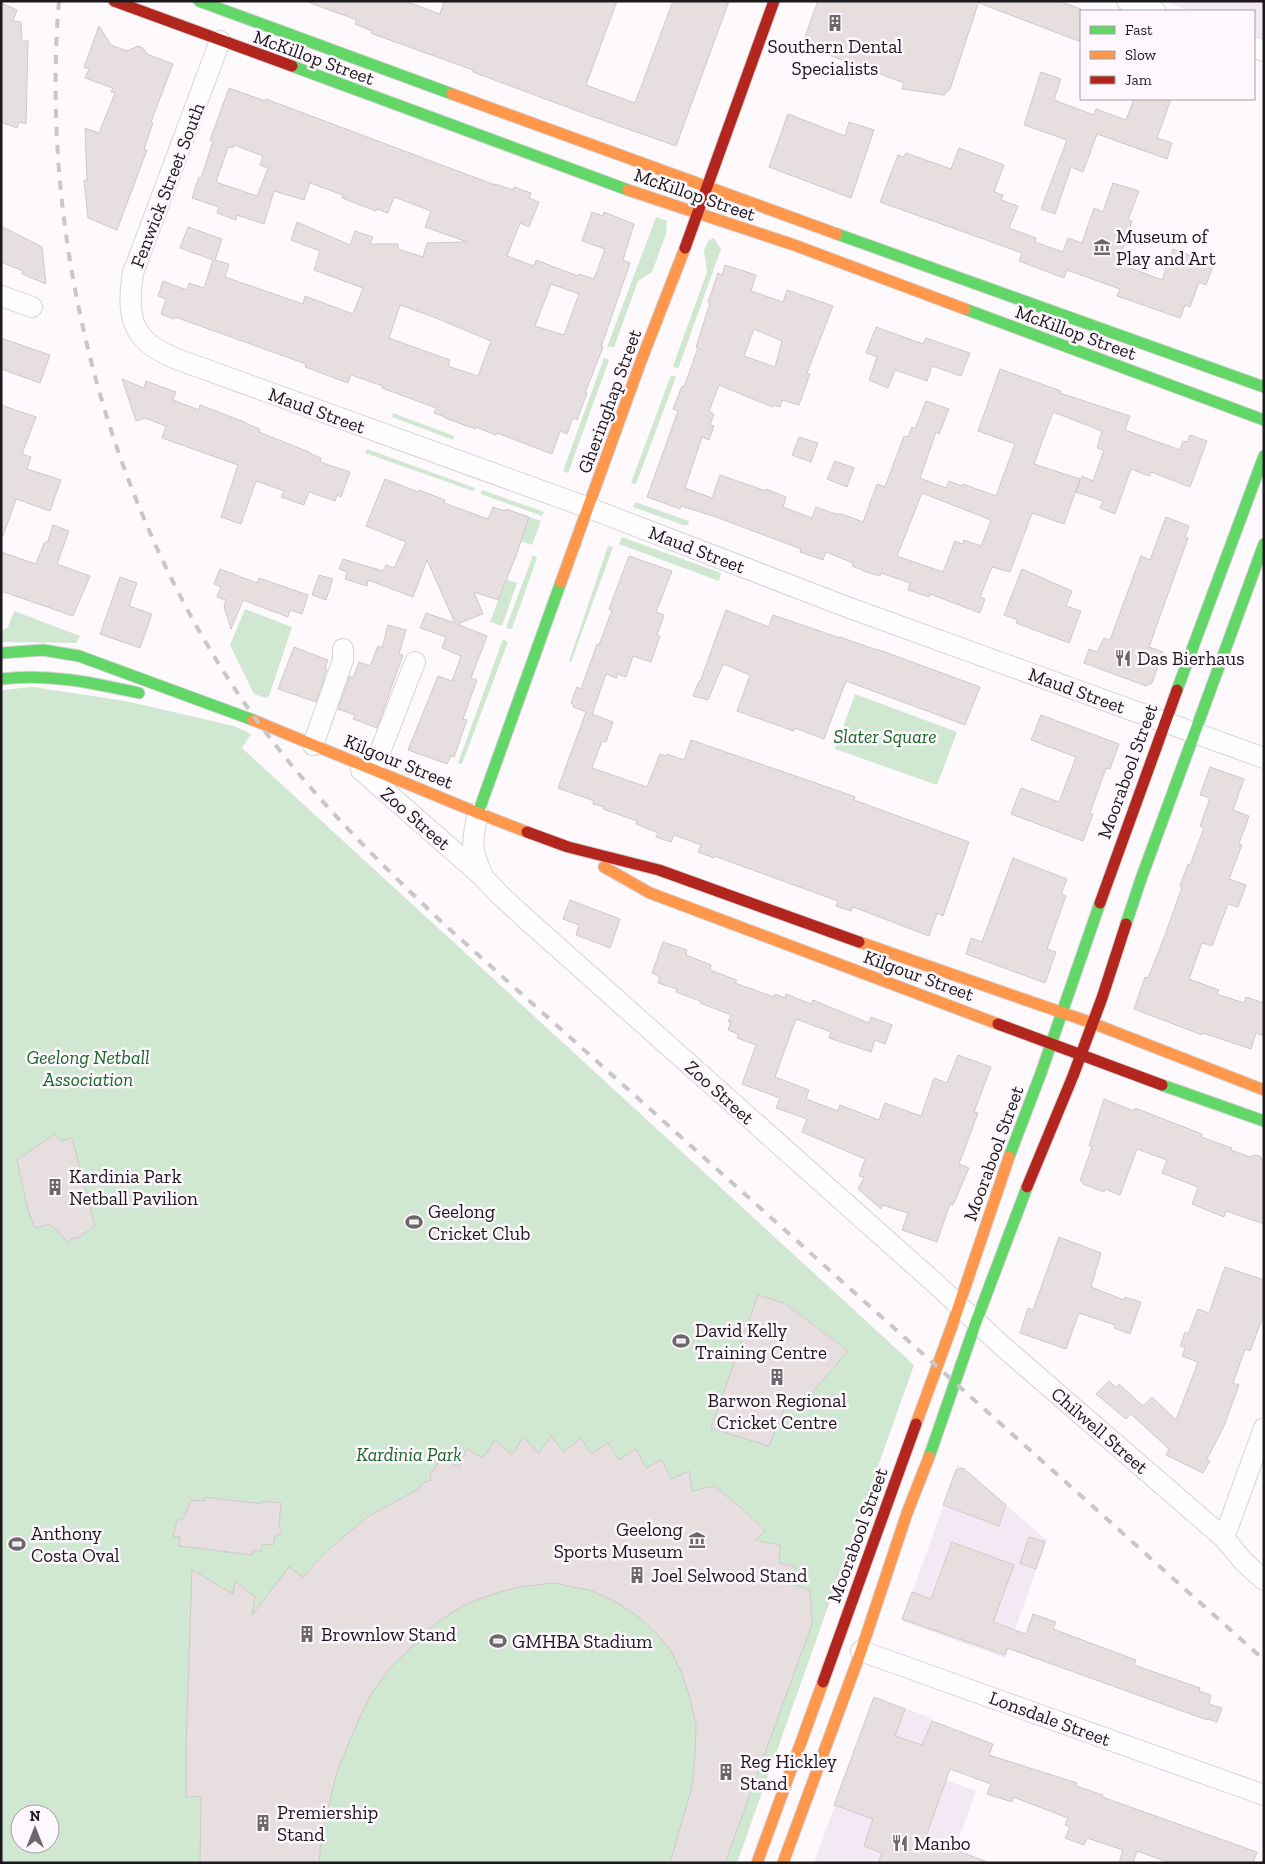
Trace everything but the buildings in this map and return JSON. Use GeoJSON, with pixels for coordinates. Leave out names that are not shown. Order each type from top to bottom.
{"type":"FeatureCollection","features":[{"type":"Feature","properties":{"kind":"main road","name":"McKillop Street"},"geometry":{"type":"LineString","coordinates":[[114,1],[216,32],[697,213],[794,245],[1264,420]]}},
{"type":"Feature","properties":{"kind":"main road","name":"McKillop Street"},"geometry":{"type":"LineString","coordinates":[[199,1],[1264,387]]}},
{"type":"Feature","properties":{"kind":"main road","name":"Gheringhap Street"},"geometry":{"type":"LineString","coordinates":[[478,813],[641,361],[774,1]]}},
{"type":"Feature","properties":{"kind":"main road","name":"Moorabool Street"},"geometry":{"type":"LineString","coordinates":[[782,1863],[849,1646],[997,1190],[1164,722],[1264,456]]}},
{"type":"Feature","properties":{"kind":"main road","name":"Moorabool Street"},"geometry":{"type":"LineString","coordinates":[[757,1863],[849,1646],[908,1514],[976,1322],[1027,1187],[1081,1055],[1141,879],[1264,544]]}},
{"type":"Feature","properties":{"kind":"main road","name":"Kilgour Street"},"geometry":{"type":"LineString","coordinates":[[1,653],[43,650],[73,654],[217,707],[478,813],[568,847],[659,870],[772,926],[921,979],[1050,1043],[1264,1121]]}},
{"type":"Feature","properties":{"kind":"main road","name":"Kilgour Street"},"geometry":{"type":"LineString","coordinates":[[1,679],[36,675],[57,676],[217,707]]}},
{"type":"Feature","properties":{"kind":"main road","name":"Kilgour Street"},"geometry":{"type":"LineString","coordinates":[[568,847],[650,893],[772,926],[921,979],[1061,1013],[1092,1023],[1264,1090]]}},
{"type":"Feature","properties":{"kind":"street"},"geometry":{"type":"LineString","coordinates":[[1127,1],[1152,10]]}},
{"type":"Feature","properties":{"kind":"street","name":"Fenwick Street South"},"geometry":{"type":"LineString","coordinates":[[138,331],[133,320],[131,306],[133,273],[216,32]]}},
{"type":"Feature","properties":{"kind":"street"},"geometry":{"type":"LineString","coordinates":[[1,296],[32,307]]}},
{"type":"Feature","properties":{"kind":"street","name":"Maud Street"},"geometry":{"type":"LineString","coordinates":[[138,331],[149,346],[171,357],[589,508],[847,607],[1264,758]]}},
{"type":"Feature","properties":{"kind":"street"},"geometry":{"type":"LineString","coordinates":[[313,745],[347,654]]}},
{"type":"Feature","properties":{"kind":"street"},"geometry":{"type":"LineString","coordinates":[[373,770],[415,662]]}},
{"type":"Feature","properties":{"kind":"street","name":"Zoo Street"},"geometry":{"type":"LineString","coordinates":[[351,761],[482,876],[526,919],[976,1322]]}},
{"type":"Feature","properties":{"kind":"street","name":"Zoo Street"},"geometry":{"type":"LineString","coordinates":[[478,813],[472,848],[482,876]]}},
{"type":"Feature","properties":{"kind":"street","name":"Chilwell Street"},"geometry":{"type":"LineString","coordinates":[[976,1322],[1224,1538],[1243,1562],[1264,1580]]}},
{"type":"Feature","properties":{"kind":"street"},"geometry":{"type":"LineString","coordinates":[[1224,1538],[1258,1463],[1264,1428]]}},
{"type":"Feature","properties":{"kind":"street","name":"Lonsdale Street"},"geometry":{"type":"LineString","coordinates":[[849,1646],[1264,1795]]}},
{"type":"Feature","properties":{"kind":"shaded area"},"geometry":{"type":"Polygon","coordinates":[[[1163,1],[1264,1],[1264,38],[1255,34],[1255,10],[1187,10],[1163,1]]]}},
{"type":"Feature","properties":{"kind":"shaded area"},"geometry":{"type":"Polygon","coordinates":[[[958,1465],[1047,1540],[1005,1658],[902,1621],[958,1465]]]}},
{"type":"Feature","properties":{"kind":"shaded area"},"geometry":{"type":"Polygon","coordinates":[[[874,1697],[932,1718],[914,1769],[976,1791],[950,1863],[814,1863],[874,1697]]]}},
{"type":"Feature","properties":{"kind":"green space"},"geometry":{"type":"Polygon","coordinates":[[[656,217],[667,221],[666,234],[652,272],[638,281],[614,347],[607,347],[656,217]]]}},
{"type":"Feature","properties":{"kind":"green space"},"geometry":{"type":"Polygon","coordinates":[[[714,238],[721,249],[678,369],[673,366],[707,272],[704,250],[709,240],[714,238]]]}},
{"type":"Feature","properties":{"kind":"green space"},"geometry":{"type":"Polygon","coordinates":[[[604,358],[609,360],[568,473],[563,471],[604,358]]]}},
{"type":"Feature","properties":{"kind":"green space"},"geometry":{"type":"Polygon","coordinates":[[[671,375],[676,377],[636,484],[631,483],[671,375]]]}},
{"type":"Feature","properties":{"kind":"green space"},"geometry":{"type":"Polygon","coordinates":[[[393,413],[454,436],[453,440],[392,417],[393,413]]]}},
{"type":"Feature","properties":{"kind":"green space"},"geometry":{"type":"Polygon","coordinates":[[[367,449],[475,488],[473,491],[365,453],[367,449]]]}},
{"type":"Feature","properties":{"kind":"green space"},"geometry":{"type":"Polygon","coordinates":[[[482,490],[544,512],[542,516],[481,494],[482,490]]]}},
{"type":"Feature","properties":{"kind":"green space"},"geometry":{"type":"Polygon","coordinates":[[[635,502],[689,521],[688,525],[683,525],[633,507],[635,502]]]}},
{"type":"Feature","properties":{"kind":"green space"},"geometry":{"type":"Polygon","coordinates":[[[529,517],[541,521],[532,545],[520,541],[529,517]]]}},
{"type":"Feature","properties":{"kind":"green space"},"geometry":{"type":"Polygon","coordinates":[[[622,537],[721,573],[719,581],[619,544],[622,537]]]}},
{"type":"Feature","properties":{"kind":"green space"},"geometry":{"type":"Polygon","coordinates":[[[608,546],[613,547],[571,662],[569,661],[608,546]]]}},
{"type":"Feature","properties":{"kind":"green space"},"geometry":{"type":"Polygon","coordinates":[[[533,555],[537,558],[512,629],[506,628],[533,555]]]}},
{"type":"Feature","properties":{"kind":"green space"},"geometry":{"type":"Polygon","coordinates":[[[506,579],[517,583],[502,626],[490,622],[506,579]]]}},
{"type":"Feature","properties":{"kind":"green space"},"geometry":{"type":"Polygon","coordinates":[[[245,609],[292,627],[269,696],[265,698],[254,694],[230,645],[245,609]]]}},
{"type":"Feature","properties":{"kind":"green space"},"geometry":{"type":"Polygon","coordinates":[[[14,611],[80,636],[76,643],[1,642],[1,631],[8,627],[14,611]]]}},
{"type":"Feature","properties":{"kind":"green space"},"geometry":{"type":"Polygon","coordinates":[[[503,639],[508,642],[462,764],[458,763],[503,639]]]}},
{"type":"Feature","properties":{"kind":"green space","name":"Kardinia Park"},"geometry":{"type":"Polygon","coordinates":[[[33,687],[125,701],[234,726],[251,734],[242,748],[914,1365],[737,1863],[1,1863],[1,690],[33,687]]]}},
{"type":"Feature","properties":{"kind":"green space","name":"Slater Square"},"geometry":{"type":"Polygon","coordinates":[[[855,694],[957,732],[937,785],[835,749],[855,694]]]}},
{"type":"Feature","properties":{"kind":"railway"},"geometry":{"type":"LineString","coordinates":[[59,1],[56,92],[60,184],[73,276],[92,367],[120,456],[154,542],[195,624],[243,701],[265,732],[338,819],[446,926],[1264,1660]]}},
{"type":"Feature","properties":{"kind":"traffic: fast"},"geometry":{"type":"LineString","coordinates":[[199,1],[452,94]]}},
{"type":"Feature","properties":{"kind":"traffic: fast"},"geometry":{"type":"LineString","coordinates":[[292,66],[628,190]]}},
{"type":"Feature","properties":{"kind":"traffic: fast"},"geometry":{"type":"LineString","coordinates":[[837,234],[1264,387]]}},
{"type":"Feature","properties":{"kind":"traffic: fast"},"geometry":{"type":"LineString","coordinates":[[965,309],[1264,420]]}},
{"type":"Feature","properties":{"kind":"traffic: fast"},"geometry":{"type":"LineString","coordinates":[[1177,690],[1264,456]]}},
{"type":"Feature","properties":{"kind":"traffic: fast"},"geometry":{"type":"LineString","coordinates":[[1126,924],[1264,544]]}},
{"type":"Feature","properties":{"kind":"traffic: fast"},"geometry":{"type":"LineString","coordinates":[[478,813],[561,582]]}},
{"type":"Feature","properties":{"kind":"traffic: fast"},"geometry":{"type":"LineString","coordinates":[[1,653],[43,650],[79,656],[253,720]]}},
{"type":"Feature","properties":{"kind":"traffic: fast"},"geometry":{"type":"LineString","coordinates":[[1,679],[19,677],[54,678],[139,693]]}},
{"type":"Feature","properties":{"kind":"traffic: fast"},"geometry":{"type":"LineString","coordinates":[[1009,1157],[1041,1073],[1100,903]]}},
{"type":"Feature","properties":{"kind":"traffic: fast"},"geometry":{"type":"LineString","coordinates":[[1162,1085],[1264,1121]]}},
{"type":"Feature","properties":{"kind":"traffic: fast"},"geometry":{"type":"LineString","coordinates":[[929,1457],[976,1322],[1027,1187]]}},
{"type":"Feature","properties":{"kind":"traffic: slow"},"geometry":{"type":"LineString","coordinates":[[452,94],[837,234]]}},
{"type":"Feature","properties":{"kind":"traffic: slow"},"geometry":{"type":"LineString","coordinates":[[628,190],[794,245],[965,309]]}},
{"type":"Feature","properties":{"kind":"traffic: slow"},"geometry":{"type":"LineString","coordinates":[[561,582],[641,361],[685,248]]}},
{"type":"Feature","properties":{"kind":"traffic: slow"},"geometry":{"type":"LineString","coordinates":[[253,720],[527,832]]}},
{"type":"Feature","properties":{"kind":"traffic: slow"},"geometry":{"type":"LineString","coordinates":[[604,867],[650,893],[998,1024]]}},
{"type":"Feature","properties":{"kind":"traffic: slow"},"geometry":{"type":"LineString","coordinates":[[859,942],[1092,1023],[1264,1090]]}},
{"type":"Feature","properties":{"kind":"traffic: slow"},"geometry":{"type":"LineString","coordinates":[[916,1424],[952,1326],[1009,1157]]}},
{"type":"Feature","properties":{"kind":"traffic: slow"},"geometry":{"type":"LineString","coordinates":[[783,1863],[861,1651],[907,1513],[929,1457]]}},
{"type":"Feature","properties":{"kind":"traffic: slow"},"geometry":{"type":"LineString","coordinates":[[757,1863],[823,1682]]}},
{"type":"Feature","properties":{"kind":"traffic: jam"},"geometry":{"type":"LineString","coordinates":[[114,1],[292,66]]}},
{"type":"Feature","properties":{"kind":"traffic: jam"},"geometry":{"type":"LineString","coordinates":[[685,248],[774,1]]}},
{"type":"Feature","properties":{"kind":"traffic: jam"},"geometry":{"type":"LineString","coordinates":[[1100,903],[1177,690]]}},
{"type":"Feature","properties":{"kind":"traffic: jam"},"geometry":{"type":"LineString","coordinates":[[527,832],[568,847],[659,870],[859,942]]}},
{"type":"Feature","properties":{"kind":"traffic: jam"},"geometry":{"type":"LineString","coordinates":[[1027,1187],[1073,1076],[1102,998],[1126,924]]}},
{"type":"Feature","properties":{"kind":"traffic: jam"},"geometry":{"type":"LineString","coordinates":[[998,1024],[1162,1085]]}},
{"type":"Feature","properties":{"kind":"traffic: jam"},"geometry":{"type":"LineString","coordinates":[[823,1682],[916,1424]]}},
{"type":"Feature","properties":{"kind":"place","name":"Southern Dental Specialists"},"geometry":{"type":"Point","coordinates":[835,23]}},
{"type":"Feature","properties":{"kind":"place","name":"Museum of Play and Art"},"geometry":{"type":"Point","coordinates":[1102,247]}},
{"type":"Feature","properties":{"kind":"place","name":"Das Bierhaus"},"geometry":{"type":"Point","coordinates":[1123,658]}},
{"type":"Feature","properties":{"kind":"place","name":"Kardinia Park Netball Pavilion"},"geometry":{"type":"Point","coordinates":[55,1187]}},
{"type":"Feature","properties":{"kind":"place","name":"Geelong Cricket Club"},"geometry":{"type":"Point","coordinates":[414,1222]}},
{"type":"Feature","properties":{"kind":"place","name":"David Kelly Training Centre"},"geometry":{"type":"Point","coordinates":[681,1341]}},
{"type":"Feature","properties":{"kind":"place","name":"Barwon Regional Cricket Centre"},"geometry":{"type":"Point","coordinates":[777,1377]}},
{"type":"Feature","properties":{"kind":"place","name":"Geelong Sports Museum"},"geometry":{"type":"Point","coordinates":[697,1540]}},
{"type":"Feature","properties":{"kind":"place","name":"Anthony Costa Oval"},"geometry":{"type":"Point","coordinates":[17,1544]}},
{"type":"Feature","properties":{"kind":"place","name":"Joel Selwood Stand"},"geometry":{"type":"Point","coordinates":[637,1575]}},
{"type":"Feature","properties":{"kind":"place","name":"Brownlow Stand"},"geometry":{"type":"Point","coordinates":[307,1634]}},
{"type":"Feature","properties":{"kind":"place","name":"GMHBA Stadium"},"geometry":{"type":"Point","coordinates":[498,1641]}},
{"type":"Feature","properties":{"kind":"place","name":"Reg Hickley Stand"},"geometry":{"type":"Point","coordinates":[726,1772]}},
{"type":"Feature","properties":{"kind":"place","name":"Premiership Stand"},"geometry":{"type":"Point","coordinates":[263,1823]}},
{"type":"Feature","properties":{"kind":"place","name":"Manbo"},"geometry":{"type":"Point","coordinates":[900,1843]}},
{"type":"Feature","properties":{"kind":"park label","name":"Geelong Netball Association"},"geometry":{"type":"Point","coordinates":[88,1068]}}]}
